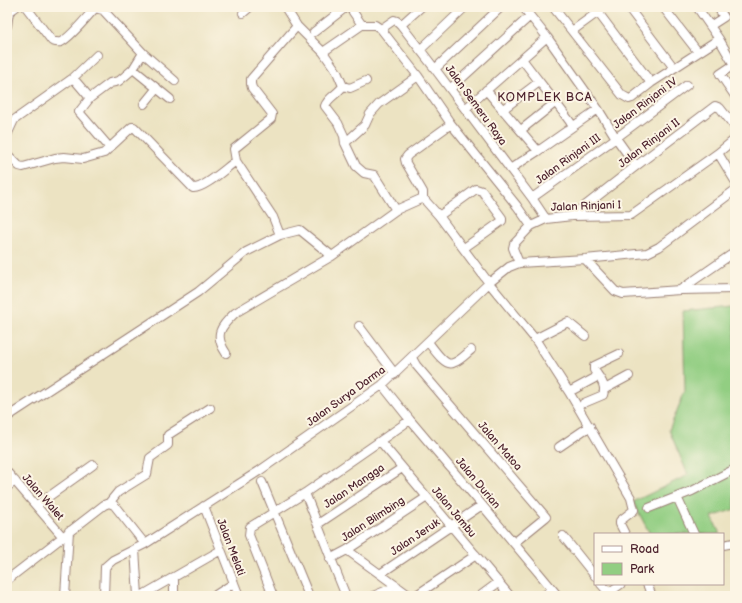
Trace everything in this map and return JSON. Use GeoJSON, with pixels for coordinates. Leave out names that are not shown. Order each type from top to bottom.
{"type":"FeatureCollection","features":[{"type":"Feature","properties":{"kind":"street"},"geometry":{"type":"LineString","coordinates":[[7,26],[9,12],[16,7]]}},
{"type":"Feature","properties":{"kind":"street"},"geometry":{"type":"LineString","coordinates":[[26,7],[52,41],[55,42],[62,41],[73,32],[95,8],[105,8],[142,53],[175,81]]}},
{"type":"Feature","properties":{"kind":"street"},"geometry":{"type":"LineString","coordinates":[[243,13],[250,7]]}},
{"type":"Feature","properties":{"kind":"street"},"geometry":{"type":"LineString","coordinates":[[285,7],[297,26],[323,52],[337,72],[343,86],[340,92],[327,101],[325,106],[338,123],[344,136],[345,144],[356,166],[364,173],[374,176],[396,210]]}},
{"type":"Feature","properties":{"kind":"street"},"geometry":{"type":"LineString","coordinates":[[314,32],[346,7]]}},
{"type":"Feature","properties":{"kind":"street"},"geometry":{"type":"LineString","coordinates":[[355,7],[353,12],[362,25]]}},
{"type":"Feature","properties":{"kind":"street"},"geometry":{"type":"LineString","coordinates":[[381,29],[394,20],[401,25],[421,7]]}},
{"type":"Feature","properties":{"kind":"street"},"geometry":{"type":"LineString","coordinates":[[420,50],[465,7]]}},
{"type":"Feature","properties":{"kind":"street"},"geometry":{"type":"LineString","coordinates":[[436,69],[501,7]]}},
{"type":"Feature","properties":{"kind":"street"},"geometry":{"type":"LineString","coordinates":[[523,7],[547,37],[636,166]]}},
{"type":"Feature","properties":{"kind":"street"},"geometry":{"type":"LineString","coordinates":[[553,7],[625,98],[632,98],[651,83],[719,39]]}},
{"type":"Feature","properties":{"kind":"street"},"geometry":{"type":"LineString","coordinates":[[572,31],[596,10],[605,7]]}},
{"type":"Feature","properties":{"kind":"street"},"geometry":{"type":"LineString","coordinates":[[628,7],[674,68]]}},
{"type":"Feature","properties":{"kind":"street"},"geometry":{"type":"LineString","coordinates":[[663,7],[698,52]]}},
{"type":"Feature","properties":{"kind":"street"},"geometry":{"type":"LineString","coordinates":[[697,7],[734,64],[720,74],[735,96]]}},
{"type":"Feature","properties":{"kind":"street"},"geometry":{"type":"LineString","coordinates":[[710,26],[724,16],[719,9]]}},
{"type":"Feature","properties":{"kind":"street"},"geometry":{"type":"LineString","coordinates":[[596,10],[651,83]]}},
{"type":"Feature","properties":{"kind":"street"},"geometry":{"type":"LineString","coordinates":[[450,89],[530,16]]}},
{"type":"Feature","properties":{"kind":"street"},"geometry":{"type":"LineString","coordinates":[[323,52],[362,25],[375,25],[381,29],[418,76],[451,124],[517,206],[531,226]]}},
{"type":"Feature","properties":{"kind":"street","name":"Jalan Semeru Raya"},"geometry":{"type":"LineString","coordinates":[[401,25],[436,69],[546,219]]}},
{"type":"Feature","properties":{"kind":"street"},"geometry":{"type":"LineString","coordinates":[[280,235],[273,217],[236,161],[234,149],[271,119],[272,114],[252,88],[251,80],[297,26]]}},
{"type":"Feature","properties":{"kind":"street"},"geometry":{"type":"LineString","coordinates":[[465,109],[547,37]]}},
{"type":"Feature","properties":{"kind":"street"},"geometry":{"type":"LineString","coordinates":[[110,148],[79,112],[90,98],[110,83],[119,81],[133,69],[142,53]]}},
{"type":"Feature","properties":{"kind":"street"},"geometry":{"type":"LineString","coordinates":[[7,135],[14,120],[73,78],[97,55]]}},
{"type":"Feature","properties":{"kind":"street"},"geometry":{"type":"LineString","coordinates":[[522,59],[573,126]]}},
{"type":"Feature","properties":{"kind":"street"},"geometry":{"type":"LineString","coordinates":[[133,69],[170,99]]}},
{"type":"Feature","properties":{"kind":"street"},"geometry":{"type":"LineString","coordinates":[[345,144],[365,125],[370,114],[379,104],[418,76]]}},
{"type":"Feature","properties":{"kind":"street"},"geometry":{"type":"LineString","coordinates":[[73,78],[90,98]]}},
{"type":"Feature","properties":{"kind":"street"},"geometry":{"type":"LineString","coordinates":[[343,86],[350,88],[366,81]]}},
{"type":"Feature","properties":{"kind":"street"},"geometry":{"type":"LineString","coordinates":[[502,110],[539,82]]}},
{"type":"Feature","properties":{"kind":"street","name":"Jalan Rinjani IV"},"geometry":{"type":"LineString","coordinates":[[616,138],[687,85]]}},
{"type":"Feature","properties":{"kind":"street"},"geometry":{"type":"LineString","coordinates":[[144,104],[157,88]]}},
{"type":"Feature","properties":{"kind":"street"},"geometry":{"type":"LineString","coordinates":[[486,90],[538,151]]}},
{"type":"Feature","properties":{"kind":"street"},"geometry":{"type":"LineString","coordinates":[[521,130],[556,102]]}},
{"type":"Feature","properties":{"kind":"street","name":"Jalan Rinjani II"},"geometry":{"type":"LineString","coordinates":[[572,216],[715,106],[720,108],[735,127]]}},
{"type":"Feature","properties":{"kind":"street"},"geometry":{"type":"LineString","coordinates":[[510,169],[598,109]]}},
{"type":"Feature","properties":{"kind":"street"},"geometry":{"type":"LineString","coordinates":[[422,198],[423,192],[405,159],[408,155],[451,124]]}},
{"type":"Feature","properties":{"kind":"street"},"geometry":{"type":"LineString","coordinates":[[7,154],[19,166],[24,167],[55,158],[64,157],[83,159],[104,153],[132,127],[134,127],[193,188],[197,188],[236,161]]}},
{"type":"Feature","properties":{"kind":"street","name":"Jalan Rinjani III"},"geometry":{"type":"LineString","coordinates":[[532,198],[616,138]]}},
{"type":"Feature","properties":{"kind":"street","name":"Jalan Rinjani I"},"geometry":{"type":"LineString","coordinates":[[519,263],[513,248],[514,244],[531,226],[546,219],[572,216],[631,215],[718,153],[735,139]]}},
{"type":"Feature","properties":{"kind":"street"},"geometry":{"type":"LineString","coordinates":[[718,153],[735,181]]}},
{"type":"Feature","properties":{"kind":"street"},"geometry":{"type":"LineString","coordinates":[[440,216],[476,190],[482,191],[502,218],[502,221],[464,248]]}},
{"type":"Feature","properties":{"kind":"street","name":"Jalan Surya Darma"},"geometry":{"type":"LineString","coordinates":[[104,596],[105,567],[113,560],[145,544],[259,471],[382,385],[503,271],[519,263],[585,259],[652,251],[735,190]]}},
{"type":"Feature","properties":{"kind":"street"},"geometry":{"type":"LineString","coordinates":[[226,353],[221,346],[219,337],[225,322],[234,313],[332,256],[396,210],[422,198]]}},
{"type":"Feature","properties":{"kind":"street"},"geometry":{"type":"LineString","coordinates":[[422,198],[440,216],[489,283],[535,339],[590,426],[631,498],[634,510],[620,521],[624,533]]}},
{"type":"Feature","properties":{"kind":"street"},"geometry":{"type":"LineString","coordinates":[[7,417],[198,292],[246,252],[280,235],[300,230],[332,256]]}},
{"type":"Feature","properties":{"kind":"street"},"geometry":{"type":"LineString","coordinates":[[680,290],[735,252]]}},
{"type":"Feature","properties":{"kind":"street"},"geometry":{"type":"LineString","coordinates":[[585,259],[615,291],[623,294],[680,290],[735,289]]}},
{"type":"Feature","properties":{"kind":"street"},"geometry":{"type":"LineString","coordinates":[[535,339],[568,322],[585,336]]}},
{"type":"Feature","properties":{"kind":"street"},"geometry":{"type":"LineString","coordinates":[[359,326],[395,374]]}},
{"type":"Feature","properties":{"kind":"street"},"geometry":{"type":"LineString","coordinates":[[428,342],[448,364],[454,363],[471,350]]}},
{"type":"Feature","properties":{"kind":"street"},"geometry":{"type":"LineString","coordinates":[[584,403],[603,395],[605,389],[602,381],[594,370],[594,366],[618,354]]}},
{"type":"Feature","properties":{"kind":"street","name":"Jalan Matoa"},"geometry":{"type":"LineString","coordinates":[[412,358],[416,365],[546,517],[514,543]]}},
{"type":"Feature","properties":{"kind":"street"},"geometry":{"type":"LineString","coordinates":[[569,392],[595,378],[597,374]]}},
{"type":"Feature","properties":{"kind":"street"},"geometry":{"type":"LineString","coordinates":[[605,389],[629,376]]}},
{"type":"Feature","properties":{"kind":"street","name":"Jalan Durian"},"geometry":{"type":"LineString","coordinates":[[382,385],[555,593]]}},
{"type":"Feature","properties":{"kind":"street"},"geometry":{"type":"LineString","coordinates":[[7,580],[104,504],[109,503],[118,492],[147,474],[150,458],[168,445],[168,435],[210,408]]}},
{"type":"Feature","properties":{"kind":"street"},"geometry":{"type":"LineString","coordinates":[[273,596],[248,531],[253,524],[305,493],[410,420]]}},
{"type":"Feature","properties":{"kind":"street"},"geometry":{"type":"LineString","coordinates":[[559,447],[590,426]]}},
{"type":"Feature","properties":{"kind":"street","name":"Jalan Jambu"},"geometry":{"type":"LineString","coordinates":[[380,442],[510,596]]}},
{"type":"Feature","properties":{"kind":"street"},"geometry":{"type":"LineString","coordinates":[[37,505],[93,465]]}},
{"type":"Feature","properties":{"kind":"street","name":"Jalan Mangga"},"geometry":{"type":"LineString","coordinates":[[318,524],[402,468]]}},
{"type":"Feature","properties":{"kind":"street"},"geometry":{"type":"LineString","coordinates":[[649,508],[692,491],[735,469]]}},
{"type":"Feature","properties":{"kind":"street","name":"Jalan Walet"},"geometry":{"type":"LineString","coordinates":[[7,472],[66,534]]}},
{"type":"Feature","properties":{"kind":"street"},"geometry":{"type":"LineString","coordinates":[[7,487],[14,481]]}},
{"type":"Feature","properties":{"kind":"street"},"geometry":{"type":"LineString","coordinates":[[262,482],[308,596]]}},
{"type":"Feature","properties":{"kind":"street"},"geometry":{"type":"LineString","coordinates":[[305,493],[346,596]]}},
{"type":"Feature","properties":{"kind":"street","name":"Jalan Blimbing"},"geometry":{"type":"LineString","coordinates":[[330,558],[347,550],[427,497]]}},
{"type":"Feature","properties":{"kind":"street"},"geometry":{"type":"LineString","coordinates":[[677,497],[694,533]]}},
{"type":"Feature","properties":{"kind":"street"},"geometry":{"type":"LineString","coordinates":[[109,503],[114,505],[145,544]]}},
{"type":"Feature","properties":{"kind":"street","name":"Jalan Jeruk"},"geometry":{"type":"LineString","coordinates":[[380,574],[482,505]]}},
{"type":"Feature","properties":{"kind":"street","name":"Jalan Melati"},"geometry":{"type":"LineString","coordinates":[[204,506],[239,596]]}},
{"type":"Feature","properties":{"kind":"street"},"geometry":{"type":"LineString","coordinates":[[65,596],[66,534]]}},
{"type":"Feature","properties":{"kind":"street"},"geometry":{"type":"LineString","coordinates":[[563,536],[594,575]]}},
{"type":"Feature","properties":{"kind":"street"},"geometry":{"type":"LineString","coordinates":[[724,545],[734,543]]}},
{"type":"Feature","properties":{"kind":"street"},"geometry":{"type":"LineString","coordinates":[[134,549],[140,596],[221,550]]}},
{"type":"Feature","properties":{"kind":"street"},"geometry":{"type":"LineString","coordinates":[[347,550],[410,596]]}},
{"type":"Feature","properties":{"kind":"street"},"geometry":{"type":"LineString","coordinates":[[415,596],[476,555]]}},
{"type":"Feature","properties":{"kind":"street"},"geometry":{"type":"LineString","coordinates":[[174,577],[174,596]]}},
{"type":"Feature","properties":{"kind":"street"},"geometry":{"type":"LineString","coordinates":[[480,596],[499,582]]}},
{"type":"Feature","properties":{"kind":"street"},"geometry":{"type":"LineString","coordinates":[[214,596],[234,584]]}},
{"type":"Feature","properties":{"kind":"street"},"geometry":{"type":"LineString","coordinates":[[602,585],[606,594],[620,585]]}},
{"type":"Feature","properties":{"kind":"street"},"geometry":{"type":"LineString","coordinates":[[647,585],[652,596]]}},
{"type":"Feature","properties":{"kind":"street"},"geometry":{"type":"LineString","coordinates":[[373,596],[397,586]]}},
{"type":"Feature","properties":{"kind":"street"},"geometry":{"type":"LineString","coordinates":[[543,596],[555,593]]}},
{"type":"Feature","properties":{"kind":"green space"},"geometry":{"type":"Polygon","coordinates":[[[733,306],[735,310],[735,509],[712,517],[720,533],[649,533],[633,502],[688,475],[669,430],[685,391],[683,311],[733,306]]]}},
{"type":"Feature","properties":{"kind":"district","name":"KOMPLEK BCA"},"geometry":{"type":"Point","coordinates":[545,97]}}]}
